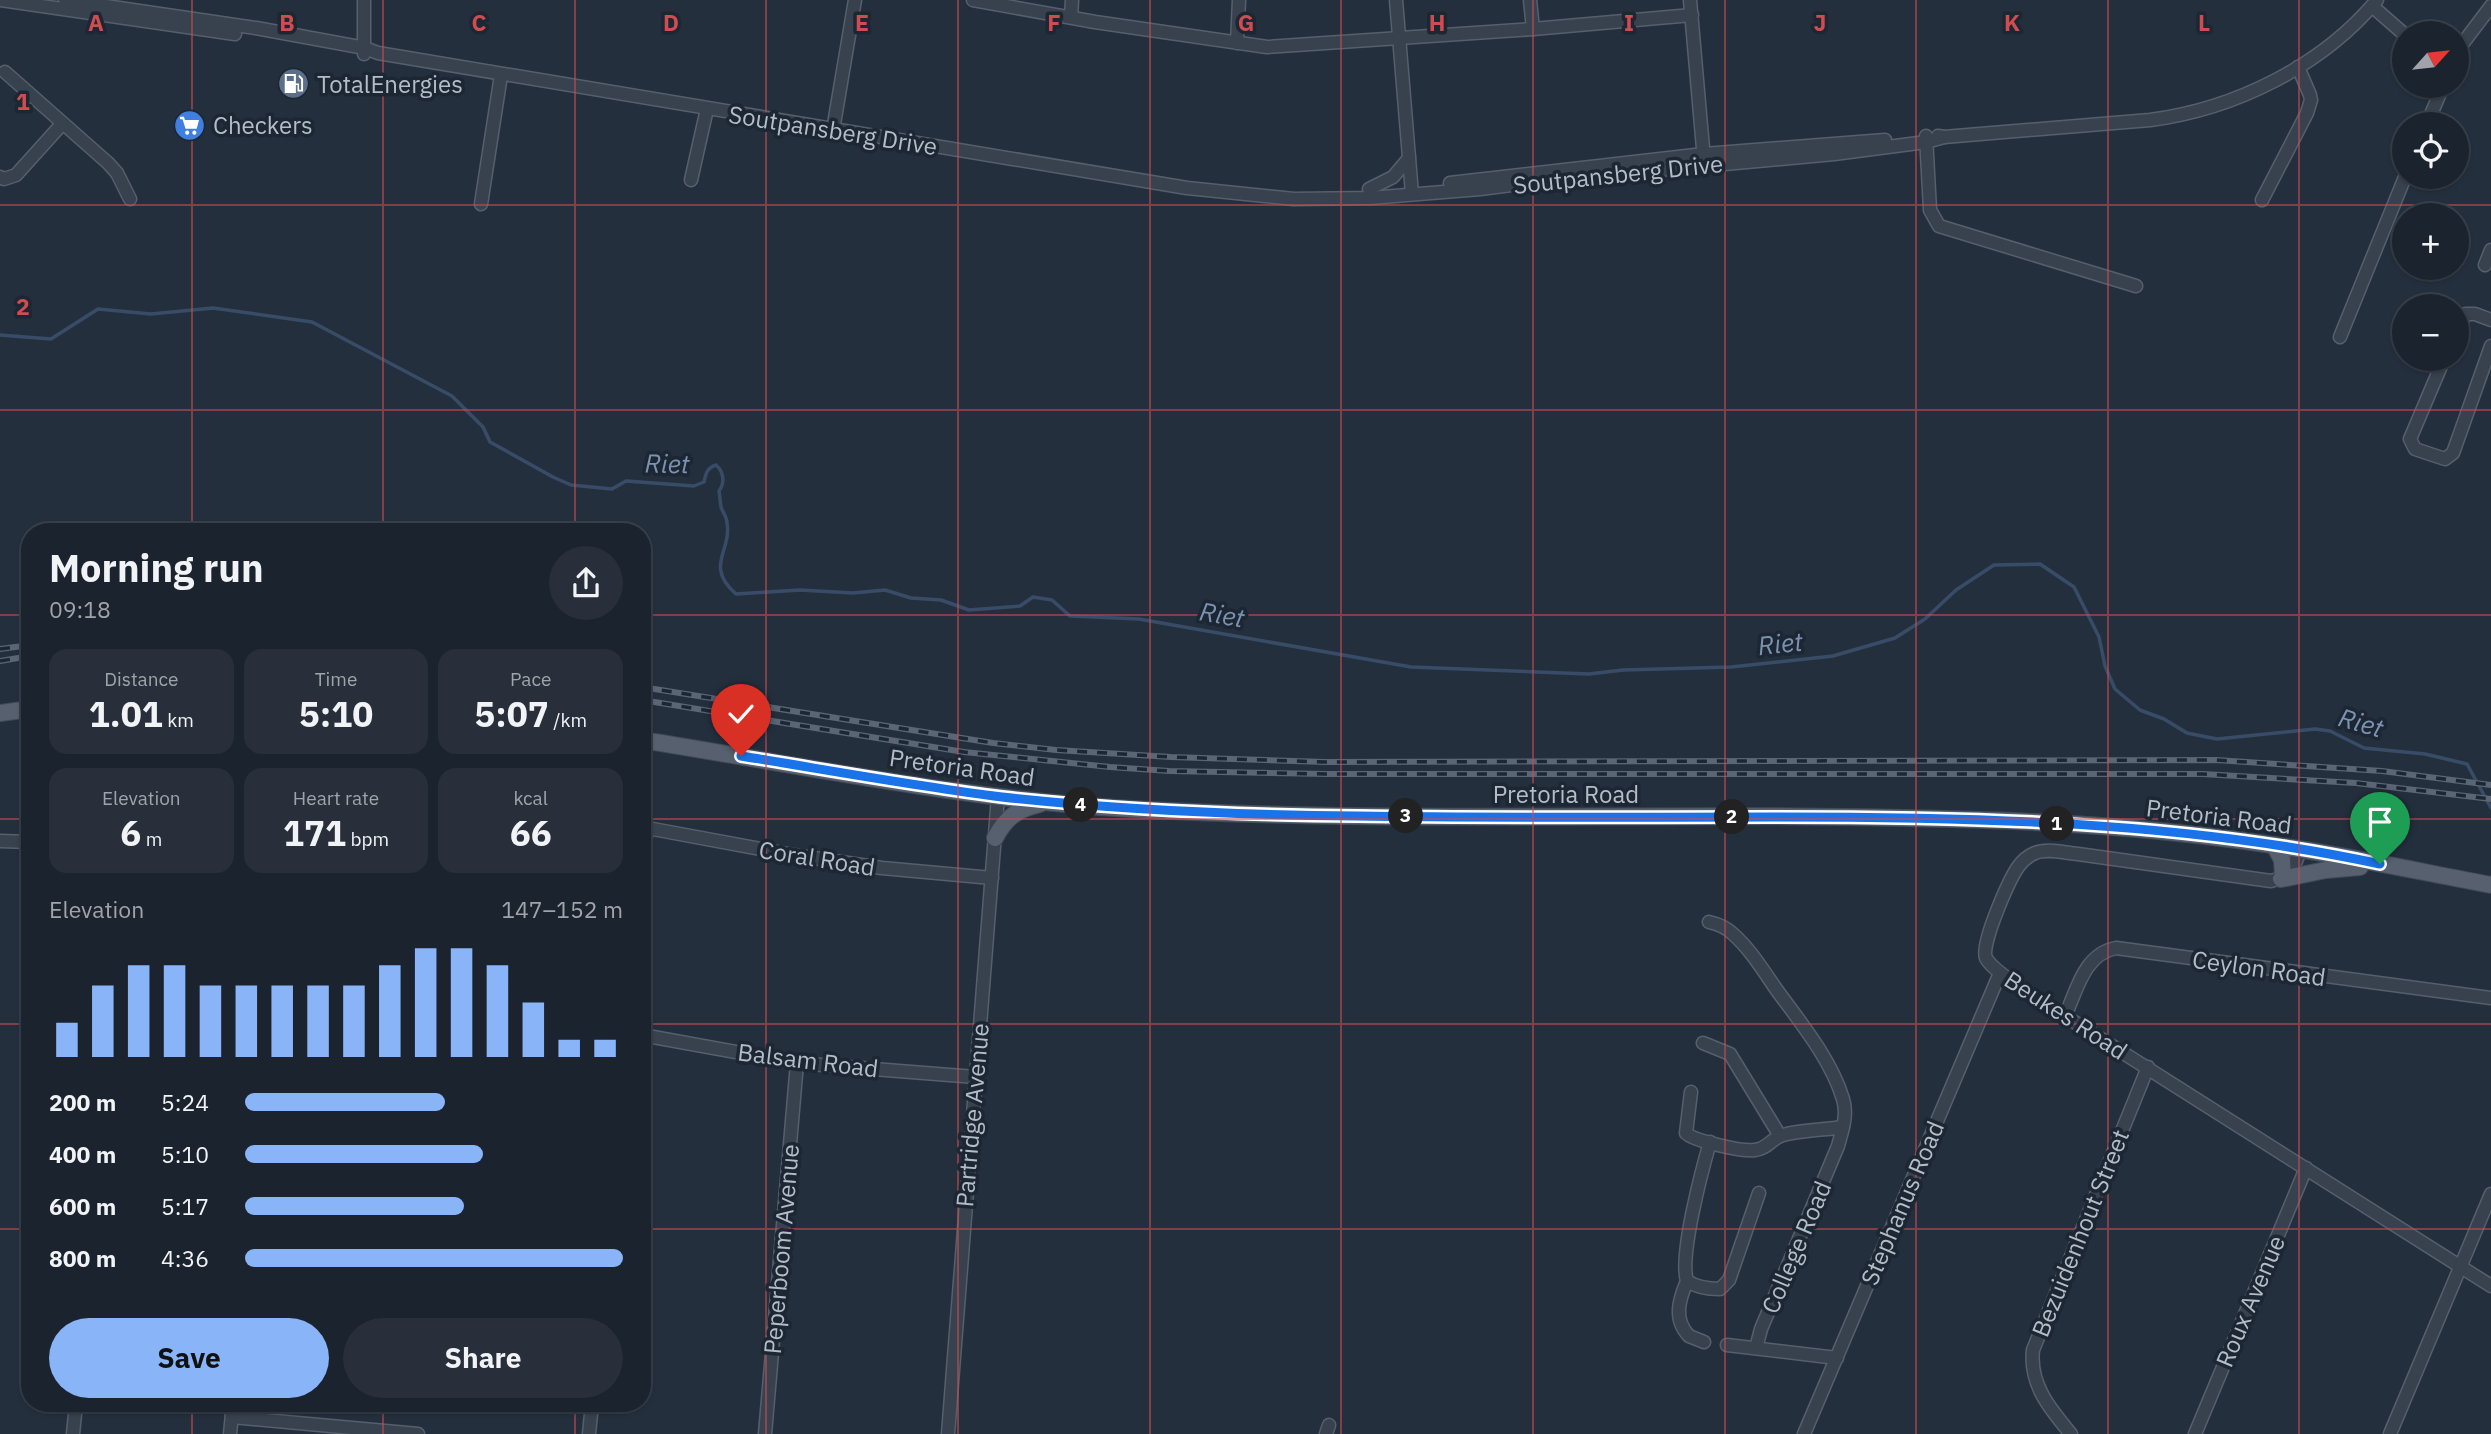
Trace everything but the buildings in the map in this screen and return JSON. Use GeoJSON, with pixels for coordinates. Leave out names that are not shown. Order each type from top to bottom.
{"type":"FeatureCollection","features":[{"type":"Feature","properties":{"kind":"main road"},"geometry":{"type":"LineString","coordinates":[[0,713],[21,710]]}},
{"type":"Feature","properties":{"kind":"main road","name":"Pretoria Road"},"geometry":{"type":"LineString","coordinates":[[651,741],[1050,802],[1187,812],[1353,816],[1845,817],[1983,820],[2136,829],[2274,845],[2491,884]]}},
{"type":"Feature","properties":{"kind":"main road"},"geometry":{"type":"LineString","coordinates":[[995,838],[1005,821],[1013,814],[1050,802]]}},
{"type":"Feature","properties":{"kind":"main road"},"geometry":{"type":"LineString","coordinates":[[2274,845],[2281,860],[2282,878],[2380,864]]}},
{"type":"Feature","properties":{"kind":"street","name":"Soutpansberg Drive"},"geometry":{"type":"LineString","coordinates":[[0,0],[113,8]]}},
{"type":"Feature","properties":{"kind":"street","name":"Soutpansberg Drive"},"geometry":{"type":"LineString","coordinates":[[65,0],[263,37],[377,53],[1187,188],[1298,199],[1370,198],[1411,190],[1704,160],[2170,117],[2240,97],[2298,67],[2349,28],[2374,3]]}},
{"type":"Feature","properties":{"kind":"street"},"geometry":{"type":"LineString","coordinates":[[364,0],[364,51]]}},
{"type":"Feature","properties":{"kind":"street"},"geometry":{"type":"LineString","coordinates":[[833,130],[855,0]]}},
{"type":"Feature","properties":{"kind":"street"},"geometry":{"type":"LineString","coordinates":[[973,0],[1267,47],[1692,15]]}},
{"type":"Feature","properties":{"kind":"street"},"geometry":{"type":"LineString","coordinates":[[1071,17],[1072,0]]}},
{"type":"Feature","properties":{"kind":"street"},"geometry":{"type":"LineString","coordinates":[[1237,43],[1239,0]]}},
{"type":"Feature","properties":{"kind":"street"},"geometry":{"type":"LineString","coordinates":[[1396,0],[1411,190]]}},
{"type":"Feature","properties":{"kind":"street"},"geometry":{"type":"LineString","coordinates":[[1530,0],[1533,29]]}},
{"type":"Feature","properties":{"kind":"street"},"geometry":{"type":"LineString","coordinates":[[1690,0],[1704,160]]}},
{"type":"Feature","properties":{"kind":"street"},"geometry":{"type":"LineString","coordinates":[[2374,3],[2392,22]]}},
{"type":"Feature","properties":{"kind":"street"},"geometry":{"type":"LineString","coordinates":[[2469,35],[2491,6]]}},
{"type":"Feature","properties":{"kind":"street"},"geometry":{"type":"LineString","coordinates":[[2262,200],[2307,113],[2311,100],[2298,67]]}},
{"type":"Feature","properties":{"kind":"street"},"geometry":{"type":"LineString","coordinates":[[5,72],[117,173],[130,199]]}},
{"type":"Feature","properties":{"kind":"street"},"geometry":{"type":"LineString","coordinates":[[481,204],[501,75]]}},
{"type":"Feature","properties":{"kind":"street"},"geometry":{"type":"LineString","coordinates":[[691,180],[707,109]]}},
{"type":"Feature","properties":{"kind":"street"},"geometry":{"type":"LineString","coordinates":[[0,177],[4,179],[16,175],[62,124]]}},
{"type":"Feature","properties":{"kind":"street"},"geometry":{"type":"LineString","coordinates":[[1926,139],[1930,210],[1939,226],[2136,286]]}},
{"type":"Feature","properties":{"kind":"street"},"geometry":{"type":"LineString","coordinates":[[1369,189],[1393,177],[1409,158]]}},
{"type":"Feature","properties":{"kind":"street","name":"Soutpansberg Drive"},"geometry":{"type":"LineString","coordinates":[[1290,197],[1297,194],[1369,189],[1411,190]]}},
{"type":"Feature","properties":{"kind":"street"},"geometry":{"type":"LineString","coordinates":[[2340,337],[2400,189]]}},
{"type":"Feature","properties":{"kind":"street"},"geometry":{"type":"LineString","coordinates":[[2485,265],[2491,250]]}},
{"type":"Feature","properties":{"kind":"street"},"geometry":{"type":"LineString","coordinates":[[2469,314],[2491,320]]}},
{"type":"Feature","properties":{"kind":"street"},"geometry":{"type":"LineString","coordinates":[[2439,371],[2410,439],[2415,449],[2445,460],[2453,453],[2491,346]]}},
{"type":"Feature","properties":{"kind":"street","name":"Partridge Avenue"},"geometry":{"type":"LineString","coordinates":[[948,1434],[998,796]]}},
{"type":"Feature","properties":{"kind":"street","name":"Coral Road"},"geometry":{"type":"LineString","coordinates":[[651,828],[805,857],[882,868],[992,878]]}},
{"type":"Feature","properties":{"kind":"street"},"geometry":{"type":"LineString","coordinates":[[0,841],[21,842]]}},
{"type":"Feature","properties":{"kind":"street"},"geometry":{"type":"LineString","coordinates":[[2282,878],[2294,868],[2300,849]]}},
{"type":"Feature","properties":{"kind":"street","name":"Beukes Road"},"geometry":{"type":"LineString","coordinates":[[2282,878],[2272,881],[2254,880],[2078,854],[2052,851],[2034,853],[2016,870],[1999,907],[1985,950],[1988,961],[2000,973],[2491,1286]]}},
{"type":"Feature","properties":{"kind":"street","name":"College Road"},"geometry":{"type":"LineString","coordinates":[[1709,922],[1726,928],[1743,943],[1818,1049],[1843,1099],[1845,1110],[1838,1146],[1761,1329],[1756,1348]]}},
{"type":"Feature","properties":{"kind":"street","name":"Ceylon Road"},"geometry":{"type":"LineString","coordinates":[[2065,1016],[2091,962],[2098,954],[2116,948],[2491,998]]}},
{"type":"Feature","properties":{"kind":"street","name":"Stephanus Road"},"geometry":{"type":"LineString","coordinates":[[1804,1434],[2000,973]]}},
{"type":"Feature","properties":{"kind":"street","name":"Balsam Road"},"geometry":{"type":"LineString","coordinates":[[651,1037],[797,1063],[975,1077]]}},
{"type":"Feature","properties":{"kind":"street"},"geometry":{"type":"LineString","coordinates":[[1703,1043],[1730,1054],[1780,1136]]}},
{"type":"Feature","properties":{"kind":"street","name":"Peperboom Avenue"},"geometry":{"type":"LineString","coordinates":[[765,1434],[797,1063]]}},
{"type":"Feature","properties":{"kind":"street","name":"Bezuidenhout Street"},"geometry":{"type":"LineString","coordinates":[[2071,1434],[2038,1388],[2032,1367],[2033,1350],[2148,1068]]}},
{"type":"Feature","properties":{"kind":"street"},"geometry":{"type":"LineString","coordinates":[[1691,1092],[1686,1133],[1710,1142],[1750,1151],[1765,1147],[1780,1136],[1843,1127]]}},
{"type":"Feature","properties":{"kind":"street"},"geometry":{"type":"LineString","coordinates":[[1710,1142],[1690,1230],[1685,1269],[1688,1281],[1693,1285],[1720,1289],[1729,1280],[1759,1194]]}},
{"type":"Feature","properties":{"kind":"street","name":"Roux Avenue"},"geometry":{"type":"LineString","coordinates":[[2195,1434],[2306,1168]]}},
{"type":"Feature","properties":{"kind":"street"},"geometry":{"type":"LineString","coordinates":[[2390,1434],[2491,1194]]}},
{"type":"Feature","properties":{"kind":"street"},"geometry":{"type":"LineString","coordinates":[[1688,1281],[1678,1301],[1680,1321],[1689,1336],[1704,1342]]}},
{"type":"Feature","properties":{"kind":"street","name":"College Road"},"geometry":{"type":"LineString","coordinates":[[1727,1345],[1837,1358]]}},
{"type":"Feature","properties":{"kind":"street"},"geometry":{"type":"LineString","coordinates":[[73,1434],[75,1412]]}},
{"type":"Feature","properties":{"kind":"street"},"geometry":{"type":"LineString","coordinates":[[230,1434],[232,1412]]}},
{"type":"Feature","properties":{"kind":"street"},"geometry":{"type":"LineString","coordinates":[[248,1412],[418,1434]]}},
{"type":"Feature","properties":{"kind":"street"},"geometry":{"type":"LineString","coordinates":[[589,1434],[591,1412]]}},
{"type":"Feature","properties":{"kind":"waterway","name":"Riet"},"geometry":{"type":"LineString","coordinates":[[0,335],[51,339],[98,309],[151,314],[213,308],[312,322],[452,396],[483,427],[490,442],[571,485],[612,489],[626,481],[694,486],[704,482],[707,471],[716,465],[723,478],[719,491],[728,533],[720,567],[727,584],[736,594],[800,590],[853,593],[885,590],[911,598],[941,600],[969,610],[1020,606],[1033,597],[1052,600],[1070,616],[1139,619],[1411,667],[1589,674],[1623,670],[1731,667],[1833,656],[1895,638],[1925,619],[1956,590],[1994,565],[2040,564],[2074,587],[2099,637],[2105,666],[2115,689],[2140,710],[2164,719],[2187,733],[2217,739],[2315,729],[2330,731],[2364,748],[2425,754],[2467,764],[2491,808]]}},
{"type":"Feature","properties":{"kind":"railway"},"geometry":{"type":"LineString","coordinates":[[0,649],[21,646]]}},
{"type":"Feature","properties":{"kind":"railway"},"geometry":{"type":"LineString","coordinates":[[0,661],[21,658]]}},
{"type":"Feature","properties":{"kind":"railway"},"geometry":{"type":"LineString","coordinates":[[651,688],[993,743],[1171,757],[1325,762],[2216,760],[2382,771],[2491,785]]}},
{"type":"Feature","properties":{"kind":"railway"},"geometry":{"type":"LineString","coordinates":[[651,701],[964,752],[1169,771],[1326,774],[2203,774],[2356,783],[2491,799]]}},
{"type":"Feature","properties":{"kind":"place","name":"TotalEnergies"},"geometry":{"type":"Point","coordinates":[294,84]}},
{"type":"Feature","properties":{"kind":"place","name":"Checkers"},"geometry":{"type":"Point","coordinates":[190,125]}},
{"type":"Feature","properties":{"kind":"route"},"geometry":{"type":"LineString","coordinates":[[741,756],[937,788],[1126,809],[1353,816],[1845,817],[1983,820],[2136,829],[2300,849],[2380,864]]}}]}
